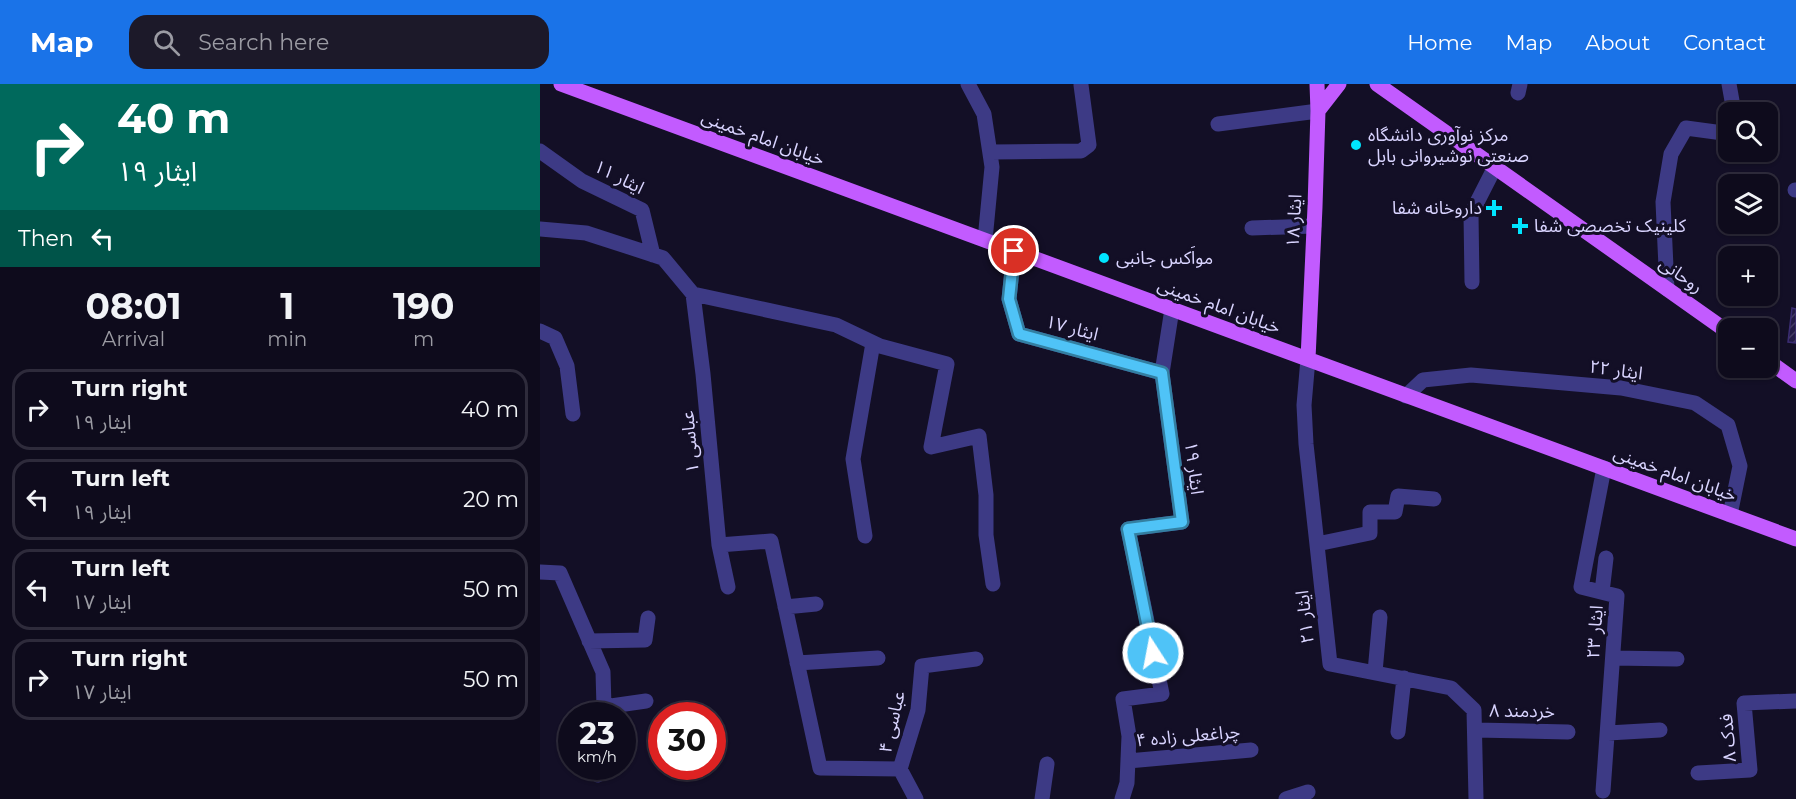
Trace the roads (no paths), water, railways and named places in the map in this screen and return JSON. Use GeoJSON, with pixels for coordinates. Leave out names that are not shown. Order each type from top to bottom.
{"type":"FeatureCollection","features":[{"type":"Feature","properties":{"kind":"main road","name":"خیابان امام خمینی"},"geometry":{"type":"LineString","coordinates":[[561,84],[581,88],[1014,251],[1796,539]]}},
{"type":"Feature","properties":{"kind":"main road","name":"ایثار ۱۸"},"geometry":{"type":"LineString","coordinates":[[1308,359],[1318,111],[1317,84]]}},
{"type":"Feature","properties":{"kind":"main road"},"geometry":{"type":"LineString","coordinates":[[1318,111],[1339,84]]}},
{"type":"Feature","properties":{"kind":"main road","name":"روحانی"},"geometry":{"type":"LineString","coordinates":[[1381,85],[1718,325]]}},
{"type":"Feature","properties":{"kind":"main road"},"geometry":{"type":"LineString","coordinates":[[1778,368],[1796,381]]}},
{"type":"Feature","properties":{"kind":"street"},"geometry":{"type":"LineString","coordinates":[[968,84],[984,114],[992,167],[985,240]]}},
{"type":"Feature","properties":{"kind":"street"},"geometry":{"type":"LineString","coordinates":[[1729,84],[1732,102]]}},
{"type":"Feature","properties":{"kind":"street"},"geometry":{"type":"LineString","coordinates":[[990,152],[1081,151],[1089,145],[1081,85]]}},
{"type":"Feature","properties":{"kind":"street"},"geometry":{"type":"LineString","coordinates":[[1218,124],[1318,111]]}},
{"type":"Feature","properties":{"kind":"street"},"geometry":{"type":"LineString","coordinates":[[1667,289],[1663,202],[1671,154],[1686,128],[1718,132]]}},
{"type":"Feature","properties":{"kind":"street","name":"ایثار ۱۱"},"geometry":{"type":"LineString","coordinates":[[540,151],[582,181],[642,210],[653,255]]}},
{"type":"Feature","properties":{"kind":"street"},"geometry":{"type":"LineString","coordinates":[[1472,282],[1471,214],[1495,167]]}},
{"type":"Feature","properties":{"kind":"street"},"geometry":{"type":"LineString","coordinates":[[1252,228],[1314,226]]}},
{"type":"Feature","properties":{"kind":"street"},"geometry":{"type":"LineString","coordinates":[[540,229],[586,233],[663,258],[693,294],[836,325],[873,343],[947,364],[931,447],[980,436],[986,495],[986,535],[993,584]]}},
{"type":"Feature","properties":{"kind":"street","name":"ایثار ۱۷"},"geometry":{"type":"LineString","coordinates":[[1014,251],[1009,299],[1019,334],[1162,373]]}},
{"type":"Feature","properties":{"kind":"street","name":"عباسی ۱"},"geometry":{"type":"LineString","coordinates":[[693,294],[720,545],[728,587]]}},
{"type":"Feature","properties":{"kind":"street","name":"ایثار ١٩"},"geometry":{"type":"LineString","coordinates":[[1122,799],[1126,783],[1129,736],[1123,699],[1162,694],[1128,529],[1182,522],[1162,373],[1172,309]]}},
{"type":"Feature","properties":{"kind":"street"},"geometry":{"type":"LineString","coordinates":[[540,331],[555,338],[567,366],[573,414]]}},
{"type":"Feature","properties":{"kind":"street"},"geometry":{"type":"LineString","coordinates":[[865,536],[853,459],[873,343]]}},
{"type":"Feature","properties":{"kind":"street","name":"ایثار ۲۱"},"geometry":{"type":"LineString","coordinates":[[1308,359],[1304,405],[1330,663],[1451,688],[1474,710],[1476,799]]}},
{"type":"Feature","properties":{"kind":"street","name":"ایثار ۲۲"},"geometry":{"type":"LineString","coordinates":[[1406,396],[1423,380],[1472,375],[1621,388],[1695,403],[1728,425],[1740,466],[1730,515]]}},
{"type":"Feature","properties":{"kind":"street","name":"ایثار ۲۳"},"geometry":{"type":"LineString","coordinates":[[1603,791],[1617,596],[1581,587],[1604,468]]}},
{"type":"Feature","properties":{"kind":"street"},"geometry":{"type":"LineString","coordinates":[[1317,544],[1370,533],[1370,512],[1395,512],[1398,496],[1434,499]]}},
{"type":"Feature","properties":{"kind":"street"},"geometry":{"type":"LineString","coordinates":[[720,545],[771,542],[820,768],[900,769],[916,799]]}},
{"type":"Feature","properties":{"kind":"street"},"geometry":{"type":"LineString","coordinates":[[1602,592],[1606,558]]}},
{"type":"Feature","properties":{"kind":"street"},"geometry":{"type":"LineString","coordinates":[[540,572],[560,573],[603,672],[601,702]]}},
{"type":"Feature","properties":{"kind":"street"},"geometry":{"type":"LineString","coordinates":[[785,607],[816,604]]}},
{"type":"Feature","properties":{"kind":"street"},"geometry":{"type":"LineString","coordinates":[[1375,672],[1380,617]]}},
{"type":"Feature","properties":{"kind":"street"},"geometry":{"type":"LineString","coordinates":[[589,641],[645,640],[648,618]]}},
{"type":"Feature","properties":{"kind":"street"},"geometry":{"type":"LineString","coordinates":[[797,663],[878,658]]}},
{"type":"Feature","properties":{"kind":"street"},"geometry":{"type":"LineString","coordinates":[[1613,658],[1677,659]]}},
{"type":"Feature","properties":{"kind":"street","name":"عباسی ۴"},"geometry":{"type":"LineString","coordinates":[[900,769],[918,710],[922,666],[976,659]]}},
{"type":"Feature","properties":{"kind":"street"},"geometry":{"type":"LineString","coordinates":[[1398,732],[1404,678]]}},
{"type":"Feature","properties":{"kind":"street"},"geometry":{"type":"LineString","coordinates":[[636,703],[646,701]]}},
{"type":"Feature","properties":{"kind":"street","name":"فدک ۸"},"geometry":{"type":"LineString","coordinates":[[1698,773],[1750,770],[1744,703],[1796,701]]}},
{"type":"Feature","properties":{"kind":"street","name":"خردمند ۸"},"geometry":{"type":"LineString","coordinates":[[1474,730],[1568,732]]}},
{"type":"Feature","properties":{"kind":"street"},"geometry":{"type":"LineString","coordinates":[[1608,733],[1660,730]]}},
{"type":"Feature","properties":{"kind":"street","name":"چراغعلی زاده ۴"},"geometry":{"type":"LineString","coordinates":[[1128,761],[1251,750]]}},
{"type":"Feature","properties":{"kind":"street"},"geometry":{"type":"LineString","coordinates":[[1042,799],[1047,764]]}},
{"type":"Feature","properties":{"kind":"street"},"geometry":{"type":"LineString","coordinates":[[1286,799],[1308,792]]}},
{"type":"Feature","properties":{"kind":"place","name":"مرکز نوآوری دانشگاه صنعتی نوشیروانی بابل"},"geometry":{"type":"Point","coordinates":[1356,145]}},
{"type":"Feature","properties":{"kind":"place","name":"داروخانه شفا"},"geometry":{"type":"Point","coordinates":[1494,208]}},
{"type":"Feature","properties":{"kind":"place","name":"کلینیک تخصصی شفا"},"geometry":{"type":"Point","coordinates":[1520,226]}},
{"type":"Feature","properties":{"kind":"place","name":"مواَکس جانبی"},"geometry":{"type":"Point","coordinates":[1104,258]}}]}
